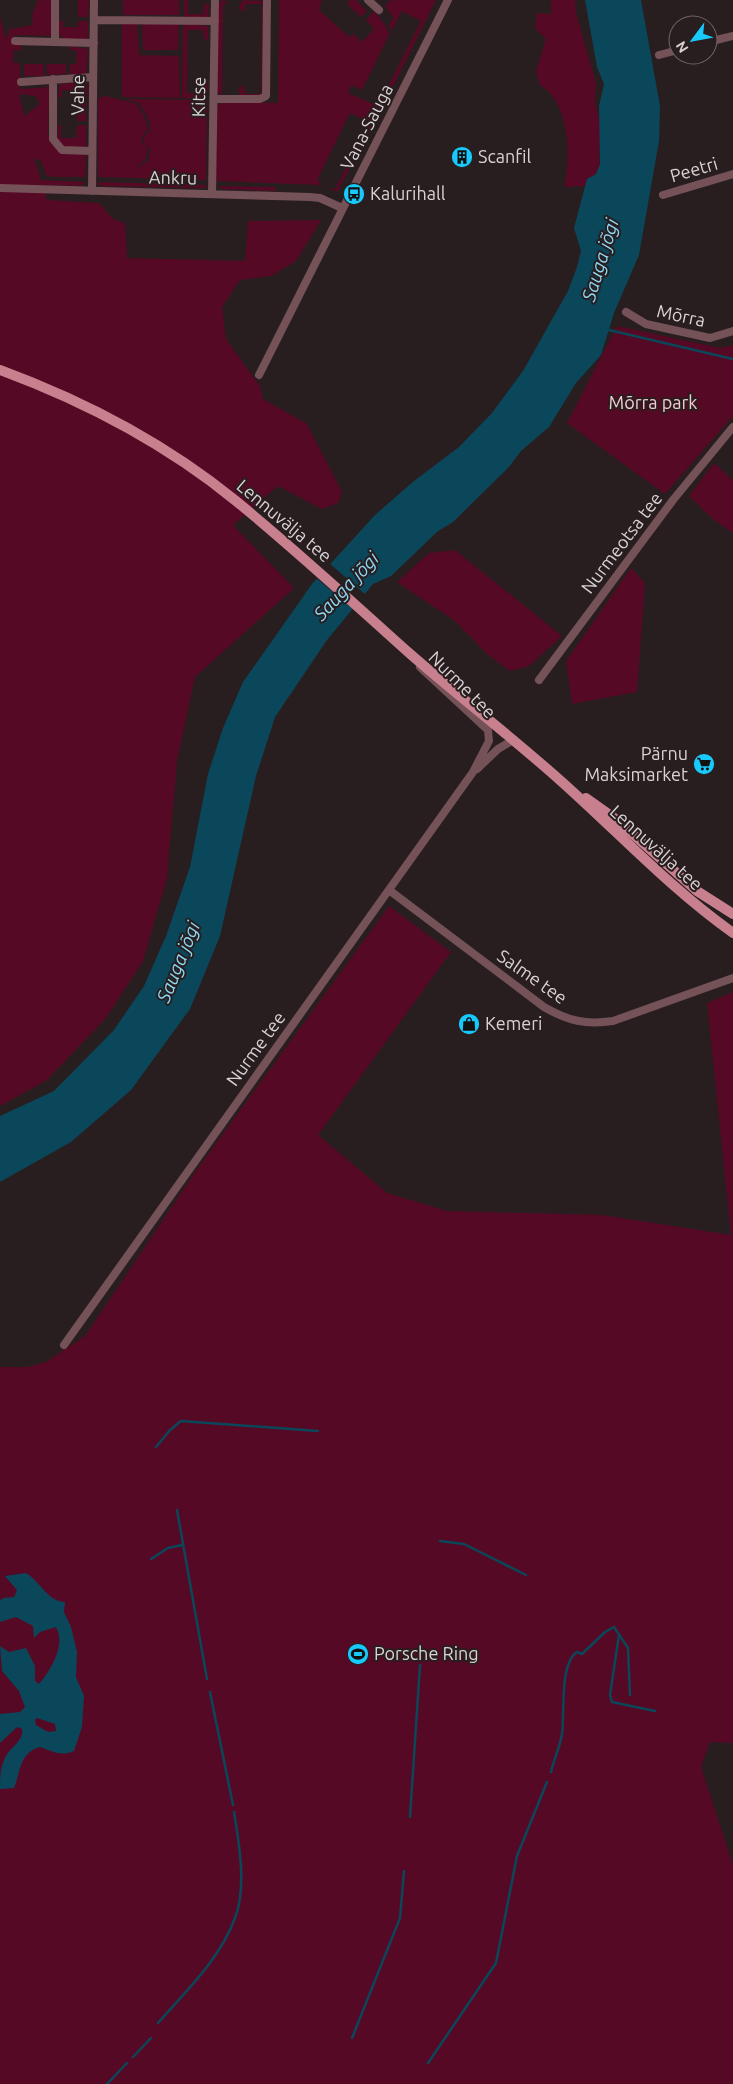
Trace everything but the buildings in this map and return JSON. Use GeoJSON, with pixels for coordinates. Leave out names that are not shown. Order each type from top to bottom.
{"type":"FeatureCollection","features":[{"type":"Feature","properties":{"kind":"main road","name":"Lennuvälja tee"},"geometry":{"type":"LineString","coordinates":[[0,370],[80,404],[170,454],[235,500],[376,621],[408,652],[562,782],[658,873],[704,913],[733,933]]}},
{"type":"Feature","properties":{"kind":"main road","name":"Lennuvälja tee"},"geometry":{"type":"LineString","coordinates":[[562,782],[617,820],[708,899],[733,914]]}},
{"type":"Feature","properties":{"kind":"street"},"geometry":{"type":"LineString","coordinates":[[54,42],[55,0]]}},
{"type":"Feature","properties":{"kind":"street","name":"Vahe"},"geometry":{"type":"LineString","coordinates":[[92,191],[94,0]]}},
{"type":"Feature","properties":{"kind":"street","name":"Kitse"},"geometry":{"type":"LineString","coordinates":[[212,194],[215,0]]}},
{"type":"Feature","properties":{"kind":"street"},"geometry":{"type":"LineString","coordinates":[[214,100],[260,99],[266,96],[267,0]]}},
{"type":"Feature","properties":{"kind":"street"},"geometry":{"type":"LineString","coordinates":[[368,0],[379,10]]}},
{"type":"Feature","properties":{"kind":"street","name":"Vana-Sauga"},"geometry":{"type":"LineString","coordinates":[[259,375],[448,0]]}},
{"type":"Feature","properties":{"kind":"street"},"geometry":{"type":"LineString","coordinates":[[95,20],[214,22]]}},
{"type":"Feature","properties":{"kind":"street"},"geometry":{"type":"LineString","coordinates":[[718,40],[733,36]]}},
{"type":"Feature","properties":{"kind":"street"},"geometry":{"type":"LineString","coordinates":[[15,41],[94,43]]}},
{"type":"Feature","properties":{"kind":"street"},"geometry":{"type":"LineString","coordinates":[[660,55],[668,53]]}},
{"type":"Feature","properties":{"kind":"street"},"geometry":{"type":"LineString","coordinates":[[21,82],[92,77]]}},
{"type":"Feature","properties":{"kind":"street"},"geometry":{"type":"LineString","coordinates":[[53,79],[53,139],[62,150],[92,152]]}},
{"type":"Feature","properties":{"kind":"street","name":"Peetri"},"geometry":{"type":"LineString","coordinates":[[663,195],[733,174]]}},
{"type":"Feature","properties":{"kind":"street","name":"Ankru"},"geometry":{"type":"LineString","coordinates":[[0,188],[310,197],[320,198],[342,208]]}},
{"type":"Feature","properties":{"kind":"street","name":"Mõrra"},"geometry":{"type":"LineString","coordinates":[[626,312],[646,324],[710,338],[733,331]]}},
{"type":"Feature","properties":{"kind":"street","name":"Nurmeotsa tee"},"geometry":{"type":"LineString","coordinates":[[539,680],[673,500],[733,428]]}},
{"type":"Feature","properties":{"kind":"street","name":"Nurme tee"},"geometry":{"type":"LineString","coordinates":[[64,1345],[474,772],[489,741],[488,730],[425,673],[408,652]]}},
{"type":"Feature","properties":{"kind":"street","name":"Nurme tee"},"geometry":{"type":"LineString","coordinates":[[489,741],[509,737]]}},
{"type":"Feature","properties":{"kind":"street","name":"Nurme tee"},"geometry":{"type":"LineString","coordinates":[[474,772],[509,737]]}},
{"type":"Feature","properties":{"kind":"street","name":"Salme tee"},"geometry":{"type":"LineString","coordinates":[[389,890],[544,1007],[578,1023],[613,1021],[733,978]]}},
{"type":"Feature","properties":{"kind":"green space"},"geometry":{"type":"Polygon","coordinates":[[[38,0],[51,0],[51,36],[14,35],[14,44],[21,45],[21,50],[14,50],[13,63],[20,63],[20,89],[49,87],[48,134],[53,145],[86,155],[85,177],[51,177],[46,175],[41,161],[34,158],[41,180],[86,182],[81,186],[43,185],[47,200],[99,203],[113,219],[125,223],[127,258],[245,261],[248,221],[321,220],[296,261],[271,276],[240,280],[222,307],[226,339],[260,386],[263,399],[307,424],[342,492],[338,503],[322,509],[278,486],[233,525],[294,588],[195,677],[177,761],[167,878],[143,961],[106,1018],[47,1080],[0,1106],[0,16],[6,39],[10,29],[33,25],[32,15],[38,0]],[[19,94],[24,116],[40,104],[36,96],[19,94]]]}},
{"type":"Feature","properties":{"kind":"green space"},"geometry":{"type":"Polygon","coordinates":[[[78,0],[89,0],[88,17],[78,17],[78,0]]]}},
{"type":"Feature","properties":{"kind":"green space"},"geometry":{"type":"Polygon","coordinates":[[[123,0],[179,0],[179,15],[123,15],[123,0]]]}},
{"type":"Feature","properties":{"kind":"green space"},"geometry":{"type":"Polygon","coordinates":[[[184,0],[188,0],[188,14],[203,14],[204,4],[209,4],[208,17],[184,19],[184,0]]]}},
{"type":"Feature","properties":{"kind":"green space"},"geometry":{"type":"Polygon","coordinates":[[[222,0],[228,2],[223,5],[222,96],[217,91],[218,5],[222,0]]]}},
{"type":"Feature","properties":{"kind":"green space"},"geometry":{"type":"Polygon","coordinates":[[[244,0],[263,1],[264,96],[241,96],[238,90],[239,87],[244,86],[245,94],[261,94],[262,4],[245,4],[245,12],[239,9],[240,4],[244,0]]]}},
{"type":"Feature","properties":{"kind":"green space"},"geometry":{"type":"Polygon","coordinates":[[[279,0],[322,0],[319,10],[349,37],[353,34],[362,42],[374,29],[366,20],[373,12],[378,15],[390,33],[362,90],[351,85],[348,93],[382,108],[337,192],[329,188],[335,189],[369,122],[350,113],[317,180],[321,183],[320,185],[216,181],[217,105],[225,102],[278,103],[279,0]]]}},
{"type":"Feature","properties":{"kind":"green space"},"geometry":{"type":"Polygon","coordinates":[[[350,0],[356,0],[367,11],[361,17],[347,4],[350,0]]]}},
{"type":"Feature","properties":{"kind":"green space"},"geometry":{"type":"Polygon","coordinates":[[[391,0],[436,0],[385,102],[378,98],[382,88],[386,90],[421,21],[402,11],[392,30],[388,25],[394,18],[385,6],[391,0]]]}},
{"type":"Feature","properties":{"kind":"green space"},"geometry":{"type":"Polygon","coordinates":[[[551,0],[575,0],[576,13],[596,83],[595,102],[601,128],[600,164],[596,175],[587,179],[585,186],[564,187],[567,146],[563,117],[550,93],[540,85],[536,71],[546,39],[535,28],[537,13],[551,14],[551,0]]]}},
{"type":"Feature","properties":{"kind":"green space"},"geometry":{"type":"Polygon","coordinates":[[[59,21],[63,21],[63,27],[78,27],[78,21],[88,21],[88,39],[64,39],[59,34],[59,21]]]}},
{"type":"Feature","properties":{"kind":"green space"},"geometry":{"type":"Polygon","coordinates":[[[137,23],[139,55],[179,56],[180,98],[122,97],[122,24],[137,23]]]}},
{"type":"Feature","properties":{"kind":"green space"},"geometry":{"type":"Polygon","coordinates":[[[142,24],[179,24],[178,50],[143,50],[142,24]]]}},
{"type":"Feature","properties":{"kind":"green space"},"geometry":{"type":"Polygon","coordinates":[[[186,24],[208,26],[208,40],[204,39],[203,30],[188,30],[187,93],[202,94],[203,83],[208,84],[207,99],[182,98],[183,26],[186,24]]]}},
{"type":"Feature","properties":{"kind":"green space"},"geometry":{"type":"Polygon","coordinates":[[[70,46],[88,49],[86,74],[70,75],[70,64],[76,64],[77,51],[70,50],[70,46]]]}},
{"type":"Feature","properties":{"kind":"green space"},"geometry":{"type":"Polygon","coordinates":[[[24,64],[43,64],[44,76],[24,76],[24,64]]]}},
{"type":"Feature","properties":{"kind":"green space"},"geometry":{"type":"Polygon","coordinates":[[[47,64],[66,64],[66,74],[47,75],[47,64]]]}},
{"type":"Feature","properties":{"kind":"green space"},"geometry":{"type":"Polygon","coordinates":[[[85,82],[88,85],[87,98],[78,98],[77,91],[62,90],[62,97],[58,97],[60,84],[85,82]]]}},
{"type":"Feature","properties":{"kind":"green space"},"geometry":{"type":"Polygon","coordinates":[[[105,96],[137,104],[146,120],[148,130],[144,133],[141,143],[148,147],[145,160],[138,165],[140,169],[140,165],[148,161],[150,148],[143,143],[145,135],[150,131],[150,122],[139,103],[124,99],[207,100],[206,180],[98,177],[98,98],[105,96]]]}},
{"type":"Feature","properties":{"kind":"green space"},"geometry":{"type":"Polygon","coordinates":[[[78,102],[86,102],[86,121],[77,121],[78,102]]]}},
{"type":"Feature","properties":{"kind":"green space"},"geometry":{"type":"Polygon","coordinates":[[[58,125],[61,125],[61,138],[76,138],[77,125],[86,125],[86,147],[62,147],[58,139],[58,125]]]}},
{"type":"Feature","properties":{"kind":"green space"},"geometry":{"type":"Polygon","coordinates":[[[97,182],[207,185],[204,188],[100,186],[97,182]]]}},
{"type":"Feature","properties":{"kind":"green space"},"geometry":{"type":"Polygon","coordinates":[[[218,186],[275,187],[276,191],[222,189],[218,186]]]}},
{"type":"Feature","properties":{"kind":"green space","name":"Mõrra park"},"geometry":{"type":"Polygon","coordinates":[[[617,326],[720,348],[733,345],[733,416],[665,494],[567,423],[617,326]]]}},
{"type":"Feature","properties":{"kind":"green space"},"geometry":{"type":"Polygon","coordinates":[[[714,463],[733,480],[733,533],[714,520],[689,496],[714,463]]]}},
{"type":"Feature","properties":{"kind":"green space"},"geometry":{"type":"Polygon","coordinates":[[[455,550],[562,636],[529,666],[510,671],[487,654],[455,621],[397,582],[429,553],[455,550]]]}},
{"type":"Feature","properties":{"kind":"green space"},"geometry":{"type":"Polygon","coordinates":[[[631,568],[645,583],[637,692],[572,704],[566,661],[631,568]]]}},
{"type":"Feature","properties":{"kind":"green space","name":"Porsche Ring"},"geometry":{"type":"Polygon","coordinates":[[[389,906],[451,952],[318,1135],[387,1193],[447,1211],[602,1215],[731,1235],[707,1003],[733,992],[733,1743],[710,1742],[701,1767],[733,1865],[733,2084],[0,2084],[0,1367],[28,1367],[46,1362],[85,1336],[196,1171],[389,906]]]}},
{"type":"Feature","properties":{"kind":"water","name":"Sauga jõgi"},"geometry":{"type":"Polygon","coordinates":[[[585,0],[641,0],[660,106],[659,141],[639,255],[614,313],[601,355],[576,383],[549,427],[521,451],[509,467],[453,522],[438,531],[391,576],[373,584],[327,640],[275,717],[256,776],[220,936],[190,1009],[131,1090],[71,1142],[0,1182],[0,1116],[54,1091],[114,1030],[144,986],[166,936],[190,867],[208,774],[223,728],[243,682],[312,584],[375,515],[414,481],[459,447],[492,413],[523,371],[568,291],[581,251],[574,228],[587,179],[596,174],[600,164],[599,106],[604,84],[597,67],[585,0]]]}},
{"type":"Feature","properties":{"kind":"water"},"geometry":{"type":"Polygon","coordinates":[[[26,1573],[54,1599],[65,1602],[64,1612],[71,1627],[77,1652],[76,1677],[84,1696],[82,1727],[74,1751],[61,1753],[40,1747],[33,1750],[24,1758],[14,1788],[0,1789],[4,1760],[8,1752],[21,1737],[22,1729],[17,1727],[0,1743],[0,1714],[20,1712],[25,1707],[19,1691],[2,1671],[0,1646],[9,1652],[26,1648],[35,1666],[35,1681],[39,1684],[56,1657],[59,1642],[59,1634],[56,1627],[40,1632],[34,1638],[33,1626],[16,1617],[0,1622],[0,1601],[3,1598],[14,1597],[17,1590],[5,1576],[26,1573]],[[37,1718],[35,1720],[36,1725],[48,1732],[56,1731],[55,1724],[37,1718]]]}},
{"type":"Feature","properties":{"kind":"pier"},"geometry":{"type":"Polygon","coordinates":[[[329,563],[367,596],[354,610],[315,577],[329,563]]]}},
{"type":"Feature","properties":{"kind":"waterway"},"geometry":{"type":"LineString","coordinates":[[609,330],[733,359]]}},
{"type":"Feature","properties":{"kind":"waterway"},"geometry":{"type":"LineString","coordinates":[[156,1447],[170,1430],[181,1421],[318,1431]]}},
{"type":"Feature","properties":{"kind":"waterway"},"geometry":{"type":"LineString","coordinates":[[177,1510],[207,1679]]}},
{"type":"Feature","properties":{"kind":"waterway"},"geometry":{"type":"LineString","coordinates":[[440,1541],[464,1544],[526,1575]]}},
{"type":"Feature","properties":{"kind":"waterway"},"geometry":{"type":"LineString","coordinates":[[151,1559],[168,1548],[182,1545]]}},
{"type":"Feature","properties":{"kind":"waterway"},"geometry":{"type":"LineString","coordinates":[[551,1772],[562,1734],[567,1667],[571,1658],[577,1652],[582,1654],[605,1632],[614,1627],[628,1648],[630,1695]]}},
{"type":"Feature","properties":{"kind":"waterway"},"geometry":{"type":"LineString","coordinates":[[619,1635],[610,1695],[612,1702],[655,1711]]}},
{"type":"Feature","properties":{"kind":"waterway"},"geometry":{"type":"LineString","coordinates":[[410,1817],[420,1665]]}},
{"type":"Feature","properties":{"kind":"waterway"},"geometry":{"type":"LineString","coordinates":[[210,1692],[233,1805]]}},
{"type":"Feature","properties":{"kind":"waterway"},"geometry":{"type":"LineString","coordinates":[[428,2063],[496,1963],[517,1856],[547,1782]]}},
{"type":"Feature","properties":{"kind":"waterway"},"geometry":{"type":"LineString","coordinates":[[158,2023],[191,1987],[211,1961],[229,1933],[235,1918],[241,1893],[241,1865],[234,1812]]}},
{"type":"Feature","properties":{"kind":"waterway"},"geometry":{"type":"LineString","coordinates":[[352,2038],[400,1918],[404,1871]]}},
{"type":"Feature","properties":{"kind":"waterway"},"geometry":{"type":"LineString","coordinates":[[133,2057],[151,2038]]}},
{"type":"Feature","properties":{"kind":"waterway"},"geometry":{"type":"LineString","coordinates":[[107,2084],[127,2063]]}},
{"type":"Feature","properties":{"kind":"place","name":"Scanfil"},"geometry":{"type":"Point","coordinates":[462,157]}},
{"type":"Feature","properties":{"kind":"place","name":"Kalurihall"},"geometry":{"type":"Point","coordinates":[354,194]}},
{"type":"Feature","properties":{"kind":"place","name":"Pärnu Maksimarket"},"geometry":{"type":"Point","coordinates":[704,764]}},
{"type":"Feature","properties":{"kind":"place","name":"Kemeri"},"geometry":{"type":"Point","coordinates":[469,1024]}},
{"type":"Feature","properties":{"kind":"place","name":"Porsche Ring"},"geometry":{"type":"Point","coordinates":[358,1654]}}]}
